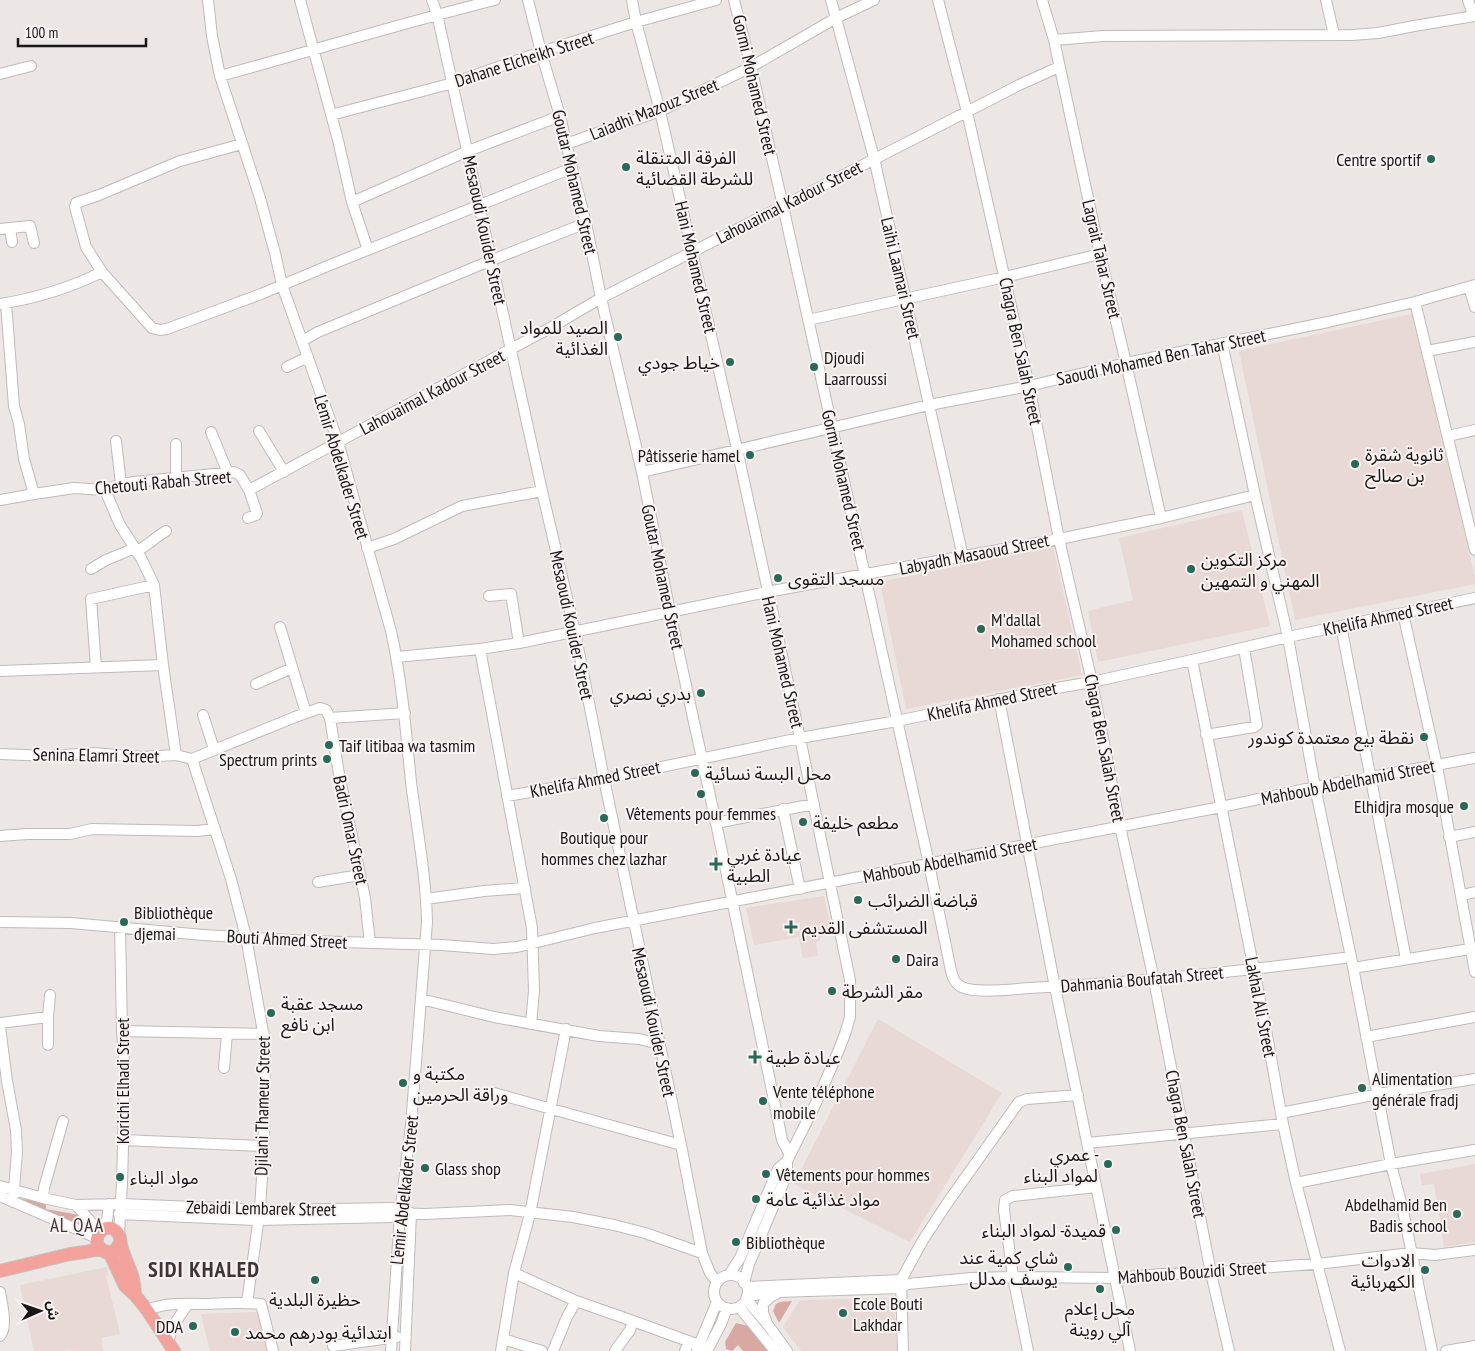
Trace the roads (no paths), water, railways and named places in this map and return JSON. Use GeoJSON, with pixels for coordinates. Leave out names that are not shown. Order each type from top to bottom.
{"type":"FeatureCollection","features":[{"type":"Feature","properties":{"kind":"main road"},"geometry":{"type":"LineString","coordinates":[[0,1271],[70,1254],[101,1240],[114,1230],[135,1281],[136,1295]]}},
{"type":"Feature","properties":{"kind":"main road"},"geometry":{"type":"LineString","coordinates":[[101,1240],[115,1250],[119,1239]]}},
{"type":"Feature","properties":{"kind":"main road"},"geometry":{"type":"LineString","coordinates":[[101,1240],[125,1286],[136,1295],[171,1347]]}},
{"type":"Feature","properties":{"kind":"street","name":"L'emir Abdelkader Street"},"geometry":{"type":"LineString","coordinates":[[208,0],[212,36],[220,76],[260,198],[282,285],[338,442],[387,616],[397,657],[405,713],[427,922],[405,1213],[391,1351]]}},
{"type":"Feature","properties":{"kind":"street"},"geometry":{"type":"LineString","coordinates":[[300,0],[352,202],[368,250]]}},
{"type":"Feature","properties":{"kind":"street","name":"Mesaoudi Kouider Street"},"geometry":{"type":"LineString","coordinates":[[432,0],[453,83],[542,491],[575,632],[702,1253],[716,1282]]}},
{"type":"Feature","properties":{"kind":"street"},"geometry":{"type":"LineString","coordinates":[[220,76],[437,14],[495,0]]}},
{"type":"Feature","properties":{"kind":"street","name":"Goutar Mohamed Street"},"geometry":{"type":"LineString","coordinates":[[528,0],[560,116],[586,223],[601,298],[642,472],[782,1140],[789,1158]]}},
{"type":"Feature","properties":{"kind":"street","name":"Hani Mohamed Street"},"geometry":{"type":"LineString","coordinates":[[632,0],[636,22],[660,111],[737,450],[849,972],[850,1017],[838,1052],[789,1158],[787,1174],[749,1264],[745,1294]]}},
{"type":"Feature","properties":{"kind":"street","name":"Dahane Elcheikh Street"},"geometry":{"type":"LineString","coordinates":[[331,115],[453,83],[541,52],[636,22],[716,0]]}},
{"type":"Feature","properties":{"kind":"street","name":"Gormi Mohamed Street"},"geometry":{"type":"LineString","coordinates":[[734,0],[783,206],[949,961]]}},
{"type":"Feature","properties":{"kind":"street","name":"Laihi Laamari Street"},"geometry":{"type":"LineString","coordinates":[[831,0],[874,158],[963,557]]}},
{"type":"Feature","properties":{"kind":"street","name":"Laiadhi Mazouz Street"},"geometry":{"type":"LineString","coordinates":[[566,144],[660,111],[751,67],[836,18],[874,0]]}},
{"type":"Feature","properties":{"kind":"street","name":"Chagra Ben Salah Street"},"geometry":{"type":"LineString","coordinates":[[938,0],[967,112],[1029,386],[1059,539],[1092,682],[1120,826],[1154,980],[1211,1273],[1230,1351]]}},
{"type":"Feature","properties":{"kind":"street","name":"Lagrait Tahar Street"},"geometry":{"type":"LineString","coordinates":[[1042,0],[1054,40],[1100,254],[1161,518]]}},
{"type":"Feature","properties":{"kind":"street"},"geometry":{"type":"LineString","coordinates":[[1326,0],[1334,35]]}},
{"type":"Feature","properties":{"kind":"street"},"geometry":{"type":"LineString","coordinates":[[1054,40],[1103,36],[1334,35],[1378,33],[1475,15],[1471,9],[1470,1]]}},
{"type":"Feature","properties":{"kind":"street"},"geometry":{"type":"LineString","coordinates":[[0,74],[31,66]]}},
{"type":"Feature","properties":{"kind":"street","name":"Lahouaimal Kadour Street"},"geometry":{"type":"LineString","coordinates":[[338,442],[511,349],[601,298],[874,158],[1019,85],[1059,67]]}},
{"type":"Feature","properties":{"kind":"street"},"geometry":{"type":"LineString","coordinates":[[352,202],[468,151],[560,116]]}},
{"type":"Feature","properties":{"kind":"street"},"geometry":{"type":"LineString","coordinates":[[242,144],[180,161],[76,204],[75,207],[86,247],[102,272],[152,328],[167,329],[261,294],[572,168]]}},
{"type":"Feature","properties":{"kind":"street"},"geometry":{"type":"LineString","coordinates":[[302,341],[318,332],[586,223]]}},
{"type":"Feature","properties":{"kind":"street"},"geometry":{"type":"LineString","coordinates":[[12,242],[5,228],[30,226],[34,243]]}},
{"type":"Feature","properties":{"kind":"street"},"geometry":{"type":"LineString","coordinates":[[808,320],[1100,254]]}},
{"type":"Feature","properties":{"kind":"street"},"geometry":{"type":"LineString","coordinates":[[34,494],[24,459],[14,406],[3,303],[24,300],[70,286],[102,272]]}},
{"type":"Feature","properties":{"kind":"street"},"geometry":{"type":"LineString","coordinates":[[1472,286],[1475,307]]}},
{"type":"Feature","properties":{"kind":"street","name":"Saoudi Mohamed Ben Tahar Street"},"geometry":{"type":"LineString","coordinates":[[642,472],[929,405],[1029,386],[1222,343],[1328,322],[1415,302],[1472,286]]}},
{"type":"Feature","properties":{"kind":"street"},"geometry":{"type":"LineString","coordinates":[[1415,302],[1448,436],[1472,522],[1475,550]]}},
{"type":"Feature","properties":{"kind":"street"},"geometry":{"type":"LineString","coordinates":[[1427,351],[1475,342]]}},
{"type":"Feature","properties":{"kind":"street"},"geometry":{"type":"LineString","coordinates":[[1222,343],[1288,637],[1391,1164],[1402,1206],[1432,1351]]}},
{"type":"Feature","properties":{"kind":"street"},"geometry":{"type":"LineString","coordinates":[[287,367],[308,357]]}},
{"type":"Feature","properties":{"kind":"street"},"geometry":{"type":"LineString","coordinates":[[1448,436],[1475,430]]}},
{"type":"Feature","properties":{"kind":"street"},"geometry":{"type":"LineString","coordinates":[[259,431],[284,472]]}},
{"type":"Feature","properties":{"kind":"street"},"geometry":{"type":"LineString","coordinates":[[211,432],[228,473]]}},
{"type":"Feature","properties":{"kind":"street"},"geometry":{"type":"LineString","coordinates":[[116,441],[122,484]]}},
{"type":"Feature","properties":{"kind":"street","name":"Chetouti Rabah Street"},"geometry":{"type":"LineString","coordinates":[[0,500],[74,488],[105,490],[122,484],[236,472],[249,490],[338,442]]}},
{"type":"Feature","properties":{"kind":"street"},"geometry":{"type":"LineString","coordinates":[[176,444],[176,477]]}},
{"type":"Feature","properties":{"kind":"street"},"geometry":{"type":"LineString","coordinates":[[105,490],[120,525],[136,550],[154,585],[176,755]]}},
{"type":"Feature","properties":{"kind":"street"},"geometry":{"type":"LineString","coordinates":[[248,518],[256,515],[257,512],[249,490]]}},
{"type":"Feature","properties":{"kind":"street"},"geometry":{"type":"LineString","coordinates":[[367,548],[394,539],[462,506],[542,491]]}},
{"type":"Feature","properties":{"kind":"street","name":"Labyadh Masaoud Street"},"geometry":{"type":"LineString","coordinates":[[397,657],[480,650],[520,643],[767,592],[1059,539],[1161,518],[1255,495]]}},
{"type":"Feature","properties":{"kind":"street"},"geometry":{"type":"LineString","coordinates":[[91,569],[148,544],[166,531]]}},
{"type":"Feature","properties":{"kind":"street"},"geometry":{"type":"LineString","coordinates":[[96,667],[91,599],[154,585]]}},
{"type":"Feature","properties":{"kind":"street"},"geometry":{"type":"LineString","coordinates":[[489,596],[512,594],[520,643]]}},
{"type":"Feature","properties":{"kind":"street","name":"Khelifa Ahmed Street"},"geometry":{"type":"LineString","coordinates":[[507,796],[604,779],[800,738],[897,721],[998,699],[1092,682],[1288,637],[1475,598]]}},
{"type":"Feature","properties":{"kind":"street"},"geometry":{"type":"LineString","coordinates":[[1402,613],[1437,765],[1475,972]]}},
{"type":"Feature","properties":{"kind":"street"},"geometry":{"type":"LineString","coordinates":[[1341,626],[1406,959]]}},
{"type":"Feature","properties":{"kind":"street"},"geometry":{"type":"LineString","coordinates":[[280,627],[306,713]]}},
{"type":"Feature","properties":{"kind":"street"},"geometry":{"type":"LineString","coordinates":[[1206,735],[1257,725],[1244,648]]}},
{"type":"Feature","properties":{"kind":"street"},"geometry":{"type":"LineString","coordinates":[[480,650],[532,928],[534,991],[531,1024]]}},
{"type":"Feature","properties":{"kind":"street","name":"Lakhal Ali Street"},"geometry":{"type":"LineString","coordinates":[[1192,660],[1283,1124],[1296,1183],[1340,1351]]}},
{"type":"Feature","properties":{"kind":"street"},"geometry":{"type":"LineString","coordinates":[[0,671],[163,666]]}},
{"type":"Feature","properties":{"kind":"street"},"geometry":{"type":"LineString","coordinates":[[256,684],[292,668]]}},
{"type":"Feature","properties":{"kind":"street"},"geometry":{"type":"LineString","coordinates":[[998,699],[1130,1351]]}},
{"type":"Feature","properties":{"kind":"street"},"geometry":{"type":"LineString","coordinates":[[192,759],[306,713],[324,709],[328,712],[330,718],[405,713]]}},
{"type":"Feature","properties":{"kind":"street"},"geometry":{"type":"LineString","coordinates":[[203,715],[214,749]]}},
{"type":"Feature","properties":{"kind":"street","name":"Badri Omar Street"},"geometry":{"type":"LineString","coordinates":[[330,718],[339,774],[360,875],[370,943]]}},
{"type":"Feature","properties":{"kind":"street","name":"Senina Elamri Street"},"geometry":{"type":"LineString","coordinates":[[0,754],[49,756],[107,754],[142,757],[176,755],[192,759]]}},
{"type":"Feature","properties":{"kind":"street","name":"Mahboub Abdelhamid Street"},"geometry":{"type":"LineString","coordinates":[[425,945],[506,948],[595,928],[830,884],[1316,787],[1475,758]]}},
{"type":"Feature","properties":{"kind":"street","name":"Djilani Thameur Street"},"geometry":{"type":"LineString","coordinates":[[192,759],[231,878],[246,937],[264,1034],[264,1146],[259,1214],[247,1303]]}},
{"type":"Feature","properties":{"kind":"street"},"geometry":{"type":"LineString","coordinates":[[716,823],[814,804]]}},
{"type":"Feature","properties":{"kind":"street"},"geometry":{"type":"LineString","coordinates":[[783,809],[800,889]]}},
{"type":"Feature","properties":{"kind":"street"},"geometry":{"type":"LineString","coordinates":[[0,836],[70,834],[92,829],[197,831],[215,829]]}},
{"type":"Feature","properties":{"kind":"street"},"geometry":{"type":"LineString","coordinates":[[1449,837],[1475,832]]}},
{"type":"Feature","properties":{"kind":"street"},"geometry":{"type":"LineString","coordinates":[[318,882],[360,875]]}},
{"type":"Feature","properties":{"kind":"street"},"geometry":{"type":"LineString","coordinates":[[426,899],[484,891],[525,888]]}},
{"type":"Feature","properties":{"kind":"street"},"geometry":{"type":"LineString","coordinates":[[1462,895],[1475,892]]}},
{"type":"Feature","properties":{"kind":"street","name":"Bouti Ahmed Street"},"geometry":{"type":"LineString","coordinates":[[0,922],[71,923],[189,934],[425,945]]}},
{"type":"Feature","properties":{"kind":"street","name":"Korichi Elhadi Street"},"geometry":{"type":"LineString","coordinates":[[119,1239],[125,1074],[122,1032],[120,927]]}},
{"type":"Feature","properties":{"kind":"street"},"geometry":{"type":"LineString","coordinates":[[1353,968],[1406,959],[1472,953]]}},
{"type":"Feature","properties":{"kind":"street","name":"Dahmania Boufatah Street"},"geometry":{"type":"LineString","coordinates":[[949,961],[956,983],[966,989],[981,990],[1154,980],[1254,970],[1351,957]]}},
{"type":"Feature","properties":{"kind":"street"},"geometry":{"type":"LineString","coordinates":[[48,1045],[50,995]]}},
{"type":"Feature","properties":{"kind":"street"},"geometry":{"type":"LineString","coordinates":[[422,999],[494,1017],[600,1036],[639,1039],[658,1044]]}},
{"type":"Feature","properties":{"kind":"street"},"geometry":{"type":"LineString","coordinates":[[13,1202],[16,1130],[3,1081],[0,1025],[48,1017]]}},
{"type":"Feature","properties":{"kind":"street"},"geometry":{"type":"LineString","coordinates":[[1366,1037],[1475,1017]]}},
{"type":"Feature","properties":{"kind":"street"},"geometry":{"type":"LineString","coordinates":[[501,1351],[514,1274],[530,1214],[566,1029]]}},
{"type":"Feature","properties":{"kind":"street"},"geometry":{"type":"LineString","coordinates":[[122,1032],[264,1034]]}},
{"type":"Feature","properties":{"kind":"street"},"geometry":{"type":"LineString","coordinates":[[224,1068],[227,1034]]}},
{"type":"Feature","properties":{"kind":"street"},"geometry":{"type":"LineString","coordinates":[[1281,1112],[1475,1079]]}},
{"type":"Feature","properties":{"kind":"street"},"geometry":{"type":"LineString","coordinates":[[494,1093],[681,1146]]}},
{"type":"Feature","properties":{"kind":"street"},"geometry":{"type":"LineString","coordinates":[[903,1351],[903,1284],[923,1240],[948,1202],[1016,1105],[1027,1099],[1078,1095]]}},
{"type":"Feature","properties":{"kind":"street"},"geometry":{"type":"LineString","coordinates":[[43,1198],[44,1188],[63,1121]]}},
{"type":"Feature","properties":{"kind":"street"},"geometry":{"type":"LineString","coordinates":[[1087,1142],[1283,1124]]}},
{"type":"Feature","properties":{"kind":"street"},"geometry":{"type":"LineString","coordinates":[[123,1140],[264,1146]]}},
{"type":"Feature","properties":{"kind":"street"},"geometry":{"type":"LineString","coordinates":[[1296,1183],[1475,1150]]}},
{"type":"Feature","properties":{"kind":"street"},"geometry":{"type":"LineString","coordinates":[[729,1275],[740,1258],[778,1168],[789,1158]]}},
{"type":"Feature","properties":{"kind":"street","name":"Zebaidi Lembarek Street"},"geometry":{"type":"LineString","coordinates":[[0,1186],[76,1205],[109,1204],[120,1209],[259,1214],[394,1208],[405,1213],[510,1210],[530,1214],[573,1217],[614,1225],[645,1233],[702,1253]]}},
{"type":"Feature","properties":{"kind":"street"},"geometry":{"type":"LineString","coordinates":[[1028,1351],[1013,1277],[1004,1210],[1005,1200],[1013,1196],[1096,1187]]}},
{"type":"Feature","properties":{"kind":"street"},"geometry":{"type":"LineString","coordinates":[[0,1196],[101,1240]]}},
{"type":"Feature","properties":{"kind":"street"},"geometry":{"type":"LineString","coordinates":[[101,1240],[109,1204]]}},
{"type":"Feature","properties":{"kind":"street"},"geometry":{"type":"LineString","coordinates":[[76,1205],[101,1240]]}},
{"type":"Feature","properties":{"kind":"street","name":"L'emir Abdelkader Street"},"geometry":{"type":"LineString","coordinates":[[405,1213],[405,1351]]}},
{"type":"Feature","properties":{"kind":"street","name":"Mahboub Bouzidi Street"},"geometry":{"type":"LineString","coordinates":[[903,1284],[971,1278],[1115,1278],[1162,1274],[1211,1273],[1317,1264],[1411,1253],[1435,1255],[1475,1250]]}},
{"type":"Feature","properties":{"kind":"street"},"geometry":{"type":"LineString","coordinates":[[514,1274],[576,1301],[653,1328],[695,1348]]}},
{"type":"Feature","properties":{"kind":"street"},"geometry":{"type":"LineString","coordinates":[[695,1348],[717,1302],[714,1291],[716,1282],[729,1275],[740,1278],[745,1294],[775,1351]]}},
{"type":"Feature","properties":{"kind":"street"},"geometry":{"type":"LineString","coordinates":[[745,1294],[903,1284]]}},
{"type":"Feature","properties":{"kind":"street"},"geometry":{"type":"LineString","coordinates":[[717,1302],[733,1309],[745,1294],[903,1284]]}},
{"type":"Feature","properties":{"kind":"street"},"geometry":{"type":"LineString","coordinates":[[0,1292],[4,1325],[4,1331],[0,1336]]}},
{"type":"Feature","properties":{"kind":"street"},"geometry":{"type":"LineString","coordinates":[[768,1325],[763,1313],[763,1304],[778,1292]]}},
{"type":"Feature","properties":{"kind":"street"},"geometry":{"type":"LineString","coordinates":[[745,1294],[787,1351]]}},
{"type":"Feature","properties":{"kind":"street"},"geometry":{"type":"LineString","coordinates":[[553,1351],[576,1301]]}},
{"type":"Feature","properties":{"kind":"street"},"geometry":{"type":"LineString","coordinates":[[147,1310],[177,1303],[247,1303],[262,1305],[273,1351]]}},
{"type":"Feature","properties":{"kind":"street"},"geometry":{"type":"LineString","coordinates":[[171,1347],[170,1333],[188,1304]]}},
{"type":"Feature","properties":{"kind":"street"},"geometry":{"type":"LineString","coordinates":[[695,1348],[721,1324],[727,1308]]}},
{"type":"Feature","properties":{"kind":"street"},"geometry":{"type":"LineString","coordinates":[[616,1351],[633,1322]]}},
{"type":"Feature","properties":{"kind":"street"},"geometry":{"type":"LineString","coordinates":[[332,1346],[406,1335]]}},
{"type":"Feature","properties":{"kind":"street"},"geometry":{"type":"LineString","coordinates":[[504,1338],[542,1351]]}},
{"type":"Feature","properties":{"kind":"street"},"geometry":{"type":"LineString","coordinates":[[1446,1351],[1475,1346]]}},
{"type":"Feature","properties":{"kind":"place","name":"Centre sportif"},"geometry":{"type":"Point","coordinates":[1431,159]}},
{"type":"Feature","properties":{"kind":"place","name":"الفرقة المتنقلة للشرطة القضائية"},"geometry":{"type":"Point","coordinates":[626,167]}},
{"type":"Feature","properties":{"kind":"place","name":"الصيد للمواد الغذائية"},"geometry":{"type":"Point","coordinates":[618,337]}},
{"type":"Feature","properties":{"kind":"place","name":"خياط جودي"},"geometry":{"type":"Point","coordinates":[730,362]}},
{"type":"Feature","properties":{"kind":"place","name":"Djoudi Laarroussi"},"geometry":{"type":"Point","coordinates":[814,367]}},
{"type":"Feature","properties":{"kind":"place","name":"Pâtisserie hamel"},"geometry":{"type":"Point","coordinates":[750,455]}},
{"type":"Feature","properties":{"kind":"place","name":"ثانوية شقرة بن صالح"},"geometry":{"type":"Point","coordinates":[1355,464]}},
{"type":"Feature","properties":{"kind":"place","name":"مركز التكوين المهني و التمهين"},"geometry":{"type":"Point","coordinates":[1191,569]}},
{"type":"Feature","properties":{"kind":"place","name":"مسجد التقوى"},"geometry":{"type":"Point","coordinates":[778,578]}},
{"type":"Feature","properties":{"kind":"place","name":"M'dallal Mohamed school"},"geometry":{"type":"Point","coordinates":[981,629]}},
{"type":"Feature","properties":{"kind":"place","name":"بدري نصري"},"geometry":{"type":"Point","coordinates":[701,693]}},
{"type":"Feature","properties":{"kind":"place","name":"نقطة بيع معتمدة كوندور"},"geometry":{"type":"Point","coordinates":[1424,737]}},
{"type":"Feature","properties":{"kind":"place","name":"Taif litibaa wa tasmim"},"geometry":{"type":"Point","coordinates":[329,745]}},
{"type":"Feature","properties":{"kind":"place","name":"Spectrum prints"},"geometry":{"type":"Point","coordinates":[327,759]}},
{"type":"Feature","properties":{"kind":"place","name":"محل البسة نسائية"},"geometry":{"type":"Point","coordinates":[695,773]}},
{"type":"Feature","properties":{"kind":"place","name":"Vêtements pour femmes"},"geometry":{"type":"Point","coordinates":[701,794]}},
{"type":"Feature","properties":{"kind":"place","name":"Elhidjra mosque"},"geometry":{"type":"Point","coordinates":[1464,806]}},
{"type":"Feature","properties":{"kind":"place","name":"Boutique pour hommes chez lazhar"},"geometry":{"type":"Point","coordinates":[604,818]}},
{"type":"Feature","properties":{"kind":"place","name":"مطعم خليفة"},"geometry":{"type":"Point","coordinates":[803,822]}},
{"type":"Feature","properties":{"kind":"place","name":"عيادة غربي الطبية"},"geometry":{"type":"Point","coordinates":[716,864]}},
{"type":"Feature","properties":{"kind":"place","name":"قباضة الضرائب"},"geometry":{"type":"Point","coordinates":[858,900]}},
{"type":"Feature","properties":{"kind":"place","name":"Bibliothèque djemai"},"geometry":{"type":"Point","coordinates":[124,922]}},
{"type":"Feature","properties":{"kind":"place","name":"المستشفى القديم"},"geometry":{"type":"Point","coordinates":[791,927]}},
{"type":"Feature","properties":{"kind":"place","name":"Daira"},"geometry":{"type":"Point","coordinates":[896,959]}},
{"type":"Feature","properties":{"kind":"place","name":"مقر الشرطة"},"geometry":{"type":"Point","coordinates":[832,991]}},
{"type":"Feature","properties":{"kind":"place","name":"مسجد عقبة ابن نافع"},"geometry":{"type":"Point","coordinates":[271,1013]}},
{"type":"Feature","properties":{"kind":"place","name":"عيادة طبية"},"geometry":{"type":"Point","coordinates":[755,1057]}},
{"type":"Feature","properties":{"kind":"place","name":"مكتبة و وراقة الحرمين"},"geometry":{"type":"Point","coordinates":[403,1083]}},
{"type":"Feature","properties":{"kind":"place","name":"Alimentation générale fradj"},"geometry":{"type":"Point","coordinates":[1362,1088]}},
{"type":"Feature","properties":{"kind":"place","name":"Vente téléphone mobile"},"geometry":{"type":"Point","coordinates":[763,1101]}},
{"type":"Feature","properties":{"kind":"place","name":"عمري - لمواد البناء"},"geometry":{"type":"Point","coordinates":[1108,1164]}},
{"type":"Feature","properties":{"kind":"place","name":"Glass shop"},"geometry":{"type":"Point","coordinates":[425,1168]}},
{"type":"Feature","properties":{"kind":"place","name":"Vêtements pour hommes"},"geometry":{"type":"Point","coordinates":[766,1174]}},
{"type":"Feature","properties":{"kind":"place","name":"مواد البناء"},"geometry":{"type":"Point","coordinates":[120,1177]}},
{"type":"Feature","properties":{"kind":"place","name":"مواد غذائية عامة"},"geometry":{"type":"Point","coordinates":[756,1199]}},
{"type":"Feature","properties":{"kind":"place","name":"Abdelhamid Ben Badis school"},"geometry":{"type":"Point","coordinates":[1457,1214]}},
{"type":"Feature","properties":{"kind":"place","name":"قميدة- لمواد البناء"},"geometry":{"type":"Point","coordinates":[1116,1230]}},
{"type":"Feature","properties":{"kind":"place","name":"Bibliothèque"},"geometry":{"type":"Point","coordinates":[736,1242]}},
{"type":"Feature","properties":{"kind":"place","name":"شاي كمية عند يوسف مدلل"},"geometry":{"type":"Point","coordinates":[1068,1267]}},
{"type":"Feature","properties":{"kind":"place","name":"الادوات الكهربائية"},"geometry":{"type":"Point","coordinates":[1425,1270]}},
{"type":"Feature","properties":{"kind":"place","name":"حظيرة البلدية"},"geometry":{"type":"Point","coordinates":[315,1280]}},
{"type":"Feature","properties":{"kind":"place","name":"محل إعلام آلي روينة"},"geometry":{"type":"Point","coordinates":[1100,1289]}},
{"type":"Feature","properties":{"kind":"place","name":"Ecole Bouti Lakhdar"},"geometry":{"type":"Point","coordinates":[843,1313]}},
{"type":"Feature","properties":{"kind":"place","name":"DDA"},"geometry":{"type":"Point","coordinates":[193,1326]}},
{"type":"Feature","properties":{"kind":"place","name":"ابتدائية بودرهم محمد"},"geometry":{"type":"Point","coordinates":[235,1332]}},
{"type":"Feature","properties":{"kind":"district","name":"AL QAA"},"geometry":{"type":"Point","coordinates":[77,1225]}},
{"type":"Feature","properties":{"kind":"district","name":"SIDI KHALED"},"geometry":{"type":"Point","coordinates":[204,1269]}}]}
